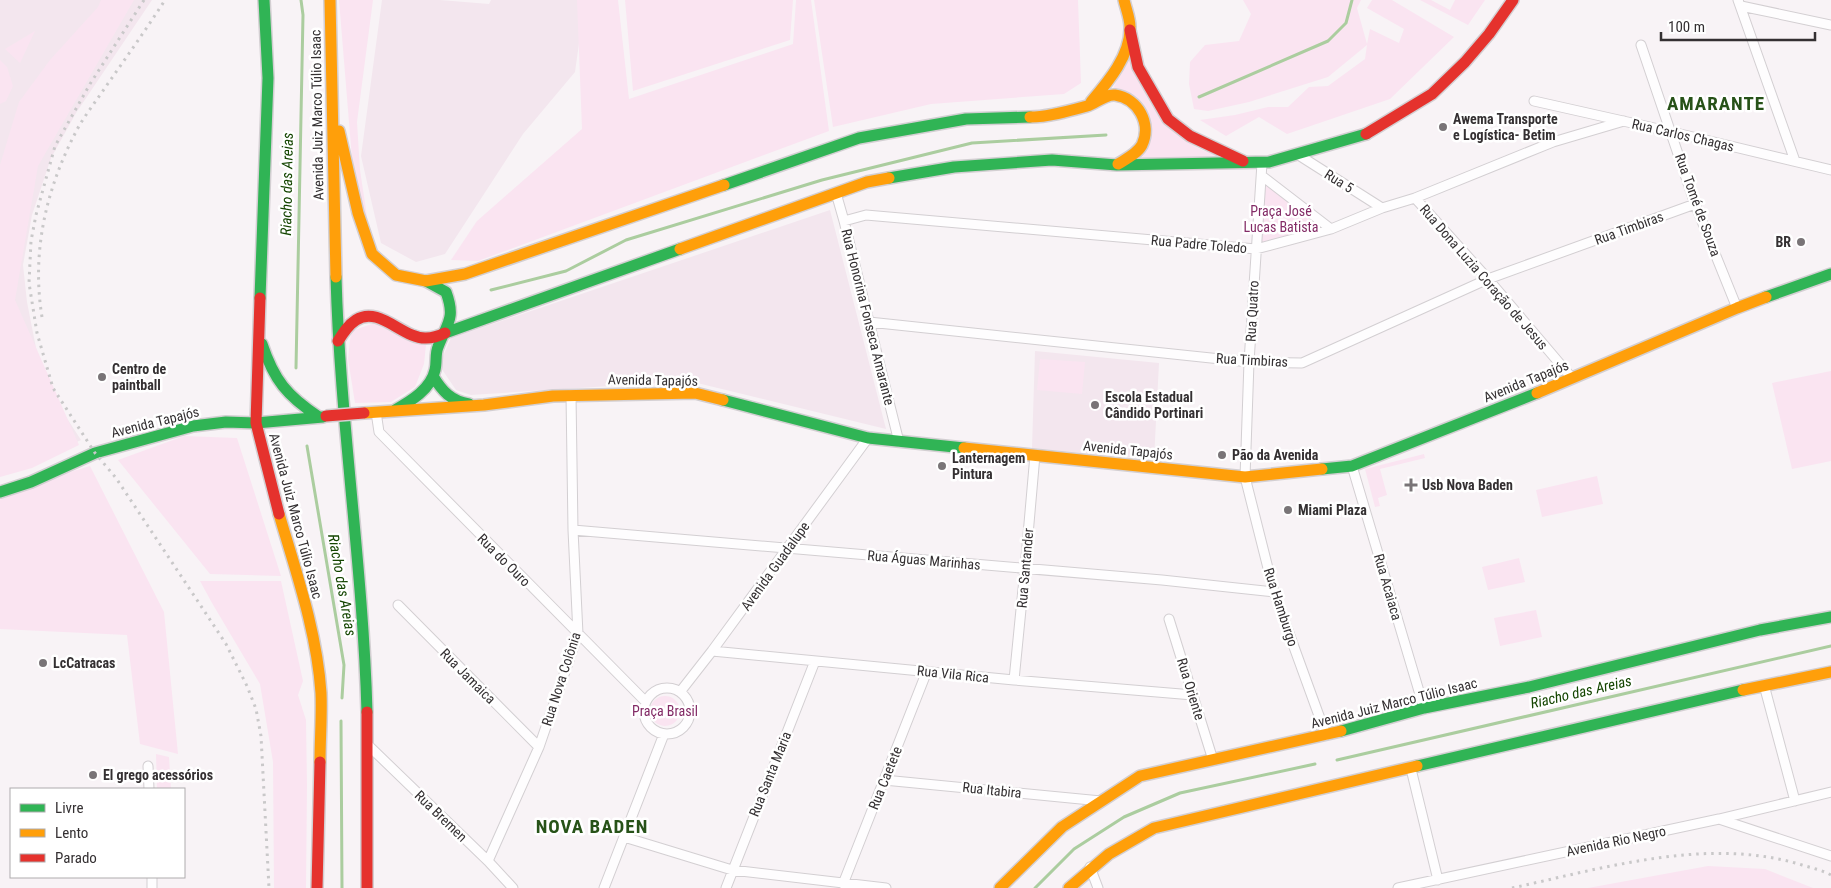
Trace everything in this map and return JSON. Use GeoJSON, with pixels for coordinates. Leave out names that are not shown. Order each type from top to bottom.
{"type":"FeatureCollection","features":[{"type":"Feature","properties":{"kind":"main road","name":"Avenida Juiz Marco Túlio Isaac"},"geometry":{"type":"LineString","coordinates":[[264,0],[268,78],[256,423],[273,494],[297,574],[315,647],[321,693],[317,888]]}},
{"type":"Feature","properties":{"kind":"main road","name":"Avenida Juiz Marco Túlio Isaac"},"geometry":{"type":"LineString","coordinates":[[330,0],[338,342],[365,642],[368,745],[368,888]]}},
{"type":"Feature","properties":{"kind":"main road"},"geometry":{"type":"LineString","coordinates":[[1124,0],[1138,67],[1168,119],[1190,136],[1247,162]]}},
{"type":"Feature","properties":{"kind":"main road"},"geometry":{"type":"LineString","coordinates":[[338,342],[347,326],[355,319],[366,315],[378,317],[417,337],[429,339],[867,182],[954,166],[1052,160],[1117,165],[1262,163],[1369,134],[1432,94],[1490,34],[1513,0]]}},
{"type":"Feature","properties":{"kind":"main road"},"geometry":{"type":"LineString","coordinates":[[1088,106],[1111,79],[1125,51],[1130,30]]}},
{"type":"Feature","properties":{"kind":"main road"},"geometry":{"type":"LineString","coordinates":[[426,281],[465,274],[859,138],[966,119],[1035,117],[1088,106],[1108,96],[1116,95],[1131,102],[1142,113],[1146,128],[1142,144],[1136,152],[1117,165]]}},
{"type":"Feature","properties":{"kind":"main road"},"geometry":{"type":"LineString","coordinates":[[332,104],[358,213],[372,254],[396,275],[426,281],[446,292],[452,305],[449,325],[436,354],[433,376],[425,389],[417,397],[391,412]]}},
{"type":"Feature","properties":{"kind":"main road","name":"Avenida Tapajós"},"geometry":{"type":"LineString","coordinates":[[0,492],[31,482],[95,453],[193,426],[226,422],[256,423],[370,412],[484,405],[571,395],[695,393],[868,438],[1245,477],[1352,466],[1572,378],[1737,308],[1831,274]]}},
{"type":"Feature","properties":{"kind":"main road"},"geometry":{"type":"LineString","coordinates":[[258,334],[267,361],[282,388],[298,404],[322,417]]}},
{"type":"Feature","properties":{"kind":"main road"},"geometry":{"type":"LineString","coordinates":[[433,376],[441,390],[460,404],[484,405]]}},
{"type":"Feature","properties":{"kind":"main road","name":"Avenida Juiz Marco Túlio Isaac"},"geometry":{"type":"LineString","coordinates":[[1000,888],[1062,827],[1100,800],[1140,776],[1326,735],[1424,708],[1529,687],[1760,630],[1831,617]]}},
{"type":"Feature","properties":{"kind":"main road"},"geometry":{"type":"LineString","coordinates":[[1069,888],[1090,867],[1119,846],[1154,828],[1764,685],[1831,672]]}},
{"type":"Feature","properties":{"kind":"street"},"geometry":{"type":"LineString","coordinates":[[1739,3],[1831,25]]}},
{"type":"Feature","properties":{"kind":"street"},"geometry":{"type":"LineString","coordinates":[[1739,3],[1795,161]]}},
{"type":"Feature","properties":{"kind":"street","name":"Rua Tomé de Souza"},"geometry":{"type":"LineString","coordinates":[[1641,45],[1695,204],[1737,308]]}},
{"type":"Feature","properties":{"kind":"street","name":"Rua Carlos Chagas"},"geometry":{"type":"LineString","coordinates":[[1534,102],[1624,121],[1831,170]]}},
{"type":"Feature","properties":{"kind":"street","name":"Rua Padre Toledo"},"geometry":{"type":"LineString","coordinates":[[844,221],[866,215],[1256,249],[1331,229],[1382,208],[1415,198],[1554,142],[1624,121]]}},
{"type":"Feature","properties":{"kind":"street","name":"Rua 5"},"geometry":{"type":"LineString","coordinates":[[1297,154],[1382,208]]}},
{"type":"Feature","properties":{"kind":"street","name":"Rua Quatro"},"geometry":{"type":"LineString","coordinates":[[1245,477],[1249,362],[1262,163]]}},
{"type":"Feature","properties":{"kind":"street"},"geometry":{"type":"LineString","coordinates":[[1262,176],[1331,229]]}},
{"type":"Feature","properties":{"kind":"street","name":"Rua Honorina Fonseca Amarante"},"geometry":{"type":"LineString","coordinates":[[836,193],[899,442]]}},
{"type":"Feature","properties":{"kind":"street","name":"Rua Dona Luzia Coração de Jesus"},"geometry":{"type":"LineString","coordinates":[[1415,198],[1488,279],[1572,378]]}},
{"type":"Feature","properties":{"kind":"street","name":"Rua Timbiras"},"geometry":{"type":"LineString","coordinates":[[868,322],[1249,362],[1302,363],[1488,279],[1695,204]]}},
{"type":"Feature","properties":{"kind":"street","name":"Rua Nova Colônia"},"geometry":{"type":"LineString","coordinates":[[488,861],[539,746],[578,634],[573,530],[571,395]]}},
{"type":"Feature","properties":{"kind":"street","name":"Rua do Ouro"},"geometry":{"type":"LineString","coordinates":[[370,412],[378,432],[645,702]]}},
{"type":"Feature","properties":{"kind":"street","name":"Avenida Guadalupe"},"geometry":{"type":"LineString","coordinates":[[680,692],[712,652],[868,438]]}},
{"type":"Feature","properties":{"kind":"street","name":"Rua Santander"},"geometry":{"type":"LineString","coordinates":[[1014,680],[1026,569],[1035,455]]}},
{"type":"Feature","properties":{"kind":"street","name":"Rua Acaiaca"},"geometry":{"type":"LineString","coordinates":[[1352,466],[1424,708]]}},
{"type":"Feature","properties":{"kind":"street","name":"Rua Hamburgo"},"geometry":{"type":"LineString","coordinates":[[1245,477],[1274,592],[1326,735]]}},
{"type":"Feature","properties":{"kind":"street","name":"Rua Águas Marinhas"},"geometry":{"type":"LineString","coordinates":[[573,530],[1162,580],[1274,592]]}},
{"type":"Feature","properties":{"kind":"street","name":"Rua Jamaica"},"geometry":{"type":"LineString","coordinates":[[398,606],[539,746]]}},
{"type":"Feature","properties":{"kind":"street","name":"Rua Oriente"},"geometry":{"type":"LineString","coordinates":[[1169,619],[1213,760]]}},
{"type":"Feature","properties":{"kind":"street","name":"Rua Vila Rica"},"geometry":{"type":"LineString","coordinates":[[712,652],[1193,695]]}},
{"type":"Feature","properties":{"kind":"street","name":"Rua Santa Maria"},"geometry":{"type":"LineString","coordinates":[[726,888],[815,661]]}},
{"type":"Feature","properties":{"kind":"street","name":"Rua Caetete"},"geometry":{"type":"LineString","coordinates":[[842,884],[927,671]]}},
{"type":"Feature","properties":{"kind":"street"},"geometry":{"type":"LineString","coordinates":[[1764,685],[1795,801]]}},
{"type":"Feature","properties":{"kind":"street"},"geometry":{"type":"LineString","coordinates":[[667,687],[680,692],[689,704],[689,719],[685,726],[672,734],[657,732],[646,722],[643,708],[645,702],[654,691],[660,688],[667,687]]}},
{"type":"Feature","properties":{"kind":"street"},"geometry":{"type":"LineString","coordinates":[[604,888],[664,734]]}},
{"type":"Feature","properties":{"kind":"street","name":"Rua Bremen"},"geometry":{"type":"LineString","coordinates":[[368,745],[488,861],[513,888]]}},
{"type":"Feature","properties":{"kind":"street"},"geometry":{"type":"LineString","coordinates":[[148,766],[149,788]]}},
{"type":"Feature","properties":{"kind":"street"},"geometry":{"type":"LineString","coordinates":[[1411,769],[1438,880]]}},
{"type":"Feature","properties":{"kind":"street","name":"Rua Itabira"},"geometry":{"type":"LineString","coordinates":[[884,780],[1100,800]]}},
{"type":"Feature","properties":{"kind":"street","name":"Avenida Rio Negro"},"geometry":{"type":"LineString","coordinates":[[1398,888],[1719,819],[1831,792]]}},
{"type":"Feature","properties":{"kind":"street"},"geometry":{"type":"LineString","coordinates":[[1719,819],[1831,856]]}},
{"type":"Feature","properties":{"kind":"street"},"geometry":{"type":"LineString","coordinates":[[624,837],[732,870],[886,888]]}},
{"type":"Feature","properties":{"kind":"street"},"geometry":{"type":"LineString","coordinates":[[1090,867],[1098,888]]}},
{"type":"Feature","properties":{"kind":"shaded area"},"geometry":{"type":"Polygon","coordinates":[[[0,0],[152,0],[76,113],[51,158],[32,215],[23,265],[27,302],[37,353],[55,400],[81,440],[0,476],[0,0]]]}},
{"type":"Feature","properties":{"kind":"shaded area"},"geometry":{"type":"Polygon","coordinates":[[[382,0],[440,0],[489,4],[491,0],[585,0],[575,72],[523,134],[445,254],[416,262],[381,243],[361,156],[382,0]]]}},
{"type":"Feature","properties":{"kind":"shaded area"},"geometry":{"type":"Polygon","coordinates":[[[830,210],[886,429],[689,381],[471,395],[456,390],[439,365],[451,338],[830,210]]]}},
{"type":"Feature","properties":{"kind":"shaded area","name":"Escola Estadual Cândido Portinari"},"geometry":{"type":"Polygon","coordinates":[[[1035,351],[1159,363],[1154,460],[1032,448],[1035,351]]]}},
{"type":"Feature","properties":{"kind":"green space"},"geometry":{"type":"Polygon","coordinates":[[[101,0],[134,0],[38,166],[15,300],[79,445],[32,468],[0,477],[0,165],[19,102],[50,60],[98,7],[101,0]]]}},
{"type":"Feature","properties":{"kind":"green space"},"geometry":{"type":"Polygon","coordinates":[[[339,0],[373,0],[357,122],[360,170],[368,223],[353,171],[339,0]]]}},
{"type":"Feature","properties":{"kind":"green space"},"geometry":{"type":"Polygon","coordinates":[[[577,0],[618,0],[629,99],[793,44],[796,0],[811,0],[829,131],[478,261],[451,260],[477,221],[582,129],[577,0]]]}},
{"type":"Feature","properties":{"kind":"green space"},"geometry":{"type":"Polygon","coordinates":[[[625,0],[793,0],[790,40],[633,91],[625,0]]]}},
{"type":"Feature","properties":{"kind":"green space"},"geometry":{"type":"Polygon","coordinates":[[[814,0],[1078,0],[1081,83],[1064,94],[931,104],[833,127],[814,0]]]}},
{"type":"Feature","properties":{"kind":"green space"},"geometry":{"type":"Polygon","coordinates":[[[1243,0],[1361,0],[1357,8],[1367,44],[1370,29],[1399,43],[1404,29],[1367,8],[1372,0],[1392,0],[1454,37],[1390,99],[1287,134],[1259,117],[1226,136],[1200,120],[1235,115],[1268,107],[1288,107],[1309,87],[1328,86],[1365,59],[1367,45],[1328,77],[1249,102],[1208,111],[1194,109],[1189,84],[1190,62],[1205,45],[1239,41],[1251,14],[1243,0]]]}},
{"type":"Feature","properties":{"kind":"green space"},"geometry":{"type":"Polygon","coordinates":[[[1420,0],[1431,0],[1450,10],[1455,0],[1485,0],[1468,25],[1420,0]]]}},
{"type":"Feature","properties":{"kind":"green space"},"geometry":{"type":"Polygon","coordinates":[[[35,31],[20,63],[5,49],[35,31]]]}},
{"type":"Feature","properties":{"kind":"green space"},"geometry":{"type":"Polygon","coordinates":[[[1130,49],[1144,91],[1150,103],[1167,125],[1191,144],[1220,157],[1139,160],[1151,131],[1112,91],[1130,49]]]}},
{"type":"Feature","properties":{"kind":"green space"},"geometry":{"type":"Polygon","coordinates":[[[0,60],[7,67],[13,86],[6,101],[0,104],[0,60]]]}},
{"type":"Feature","properties":{"kind":"green space","name":"Praça José Lucas Batista"},"geometry":{"type":"Polygon","coordinates":[[[1264,182],[1322,227],[1260,245],[1264,182]]]}},
{"type":"Feature","properties":{"kind":"green space"},"geometry":{"type":"Polygon","coordinates":[[[375,323],[406,339],[426,345],[424,364],[415,387],[391,402],[355,403],[348,359],[351,331],[375,323]]]}},
{"type":"Feature","properties":{"kind":"green space"},"geometry":{"type":"Polygon","coordinates":[[[1040,359],[1085,362],[1082,394],[1037,390],[1040,359]]]}},
{"type":"Feature","properties":{"kind":"green space"},"geometry":{"type":"Polygon","coordinates":[[[1831,371],[1831,461],[1792,469],[1772,383],[1831,371]]]}},
{"type":"Feature","properties":{"kind":"green space"},"geometry":{"type":"Polygon","coordinates":[[[184,436],[237,438],[281,576],[210,574],[118,460],[184,436]]]}},
{"type":"Feature","properties":{"kind":"green space"},"geometry":{"type":"Polygon","coordinates":[[[1424,454],[1425,458],[1380,469],[1387,495],[1378,498],[1380,506],[1375,507],[1365,469],[1424,454]]]}},
{"type":"Feature","properties":{"kind":"green space"},"geometry":{"type":"Polygon","coordinates":[[[90,466],[164,612],[178,754],[140,744],[127,635],[0,629],[0,493],[90,466]]]}},
{"type":"Feature","properties":{"kind":"green space"},"geometry":{"type":"Polygon","coordinates":[[[1597,476],[1603,504],[1542,517],[1536,490],[1597,476]]]}},
{"type":"Feature","properties":{"kind":"green space"},"geometry":{"type":"Polygon","coordinates":[[[1519,558],[1525,582],[1488,590],[1482,567],[1519,558]]]}},
{"type":"Feature","properties":{"kind":"green space"},"geometry":{"type":"Polygon","coordinates":[[[200,581],[281,581],[303,681],[298,695],[306,720],[306,888],[274,888],[273,762],[260,684],[200,581]]]}},
{"type":"Feature","properties":{"kind":"green space"},"geometry":{"type":"Polygon","coordinates":[[[1536,610],[1542,637],[1500,646],[1494,618],[1536,610]]]}},
{"type":"Feature","properties":{"kind":"green space","name":"Praça Brasil"},"geometry":{"type":"Polygon","coordinates":[[[665,696],[676,700],[680,711],[676,722],[665,726],[654,722],[650,711],[654,700],[665,696]]]}},
{"type":"Feature","properties":{"kind":"green space"},"geometry":{"type":"Polygon","coordinates":[[[156,754],[169,757],[171,788],[157,788],[156,754]]]}},
{"type":"Feature","properties":{"kind":"green space"},"geometry":{"type":"Polygon","coordinates":[[[1708,866],[1765,869],[1813,888],[1588,888],[1708,866]]]}},
{"type":"Feature","properties":{"kind":"waterway","name":"Riacho das Areias"},"geometry":{"type":"LineString","coordinates":[[296,368],[303,15],[301,0]]}},
{"type":"Feature","properties":{"kind":"waterway"},"geometry":{"type":"LineString","coordinates":[[1199,97],[1328,41],[1346,23],[1352,0]]}},
{"type":"Feature","properties":{"kind":"waterway"},"geometry":{"type":"LineString","coordinates":[[491,290],[566,271],[626,240],[822,180],[972,143],[1106,135]]}},
{"type":"Feature","properties":{"kind":"waterway","name":"Riacho das Areias"},"geometry":{"type":"LineString","coordinates":[[307,446],[344,665],[342,698]]}},
{"type":"Feature","properties":{"kind":"waterway","name":"Riacho das Areias"},"geometry":{"type":"LineString","coordinates":[[1337,760],[1831,646]]}},
{"type":"Feature","properties":{"kind":"waterway","name":"Riacho das Areias"},"geometry":{"type":"LineString","coordinates":[[341,721],[342,888]]}},
{"type":"Feature","properties":{"kind":"waterway","name":"Riacho das Areias"},"geometry":{"type":"LineString","coordinates":[[1035,888],[1074,849],[1124,817],[1180,793],[1315,764]]}},
{"type":"Feature","properties":{"kind":"railway"},"geometry":{"type":"LineString","coordinates":[[144,0],[90,84],[55,146],[36,215],[31,241],[29,283],[37,333],[53,388],[95,453],[116,478],[226,644],[247,686],[256,709],[261,736],[269,888]]}},
{"type":"Feature","properties":{"kind":"railway"},"geometry":{"type":"LineString","coordinates":[[42,317],[39,292],[40,243],[44,218],[58,171],[82,120],[165,0]]}},
{"type":"Feature","properties":{"kind":"railway"},"geometry":{"type":"LineString","coordinates":[[1512,888],[1620,864],[1694,854],[1767,857],[1821,870],[1831,875]]}},
{"type":"Feature","properties":{"kind":"traffic: fast"},"geometry":{"type":"LineString","coordinates":[[260,298],[268,78],[264,0]]}},
{"type":"Feature","properties":{"kind":"traffic: fast"},"geometry":{"type":"LineString","coordinates":[[724,185],[859,138],[966,119],[1030,117]]}},
{"type":"Feature","properties":{"kind":"traffic: fast"},"geometry":{"type":"LineString","coordinates":[[889,178],[954,167],[1052,160],[1117,165],[1269,162],[1366,134]]}},
{"type":"Feature","properties":{"kind":"traffic: fast"},"geometry":{"type":"LineString","coordinates":[[445,333],[680,249]]}},
{"type":"Feature","properties":{"kind":"traffic: fast"},"geometry":{"type":"LineString","coordinates":[[1766,297],[1831,274]]}},
{"type":"Feature","properties":{"kind":"traffic: fast"},"geometry":{"type":"LineString","coordinates":[[336,277],[338,332],[361,603],[367,712]]}},
{"type":"Feature","properties":{"kind":"traffic: fast"},"geometry":{"type":"LineString","coordinates":[[395,410],[425,389],[433,377],[437,350],[449,321],[450,309],[446,292],[426,281]]}},
{"type":"Feature","properties":{"kind":"traffic: fast"},"geometry":{"type":"LineString","coordinates":[[262,344],[271,368],[283,386],[298,402],[319,417]]}},
{"type":"Feature","properties":{"kind":"traffic: fast"},"geometry":{"type":"LineString","coordinates":[[433,376],[452,398],[469,404]]}},
{"type":"Feature","properties":{"kind":"traffic: fast"},"geometry":{"type":"LineString","coordinates":[[1322,469],[1352,466],[1537,393]]}},
{"type":"Feature","properties":{"kind":"traffic: fast"},"geometry":{"type":"LineString","coordinates":[[723,400],[868,438],[964,448]]}},
{"type":"Feature","properties":{"kind":"traffic: fast"},"geometry":{"type":"LineString","coordinates":[[0,492],[31,482],[95,453],[193,426],[226,422],[256,423],[323,417]]}},
{"type":"Feature","properties":{"kind":"traffic: fast"},"geometry":{"type":"LineString","coordinates":[[1341,731],[1424,708],[1529,687],[1760,630],[1831,617]]}},
{"type":"Feature","properties":{"kind":"traffic: fast"},"geometry":{"type":"LineString","coordinates":[[1417,766],[1743,690]]}},
{"type":"Feature","properties":{"kind":"traffic: slow"},"geometry":{"type":"LineString","coordinates":[[330,0],[336,277]]}},
{"type":"Feature","properties":{"kind":"traffic: slow"},"geometry":{"type":"LineString","coordinates":[[1091,102],[1117,68],[1127,48],[1130,24],[1124,0]]}},
{"type":"Feature","properties":{"kind":"traffic: slow"},"geometry":{"type":"LineString","coordinates":[[1030,117],[1073,110],[1090,105],[1111,95],[1123,97],[1130,101],[1141,113],[1144,121],[1145,137],[1137,151],[1118,164]]}},
{"type":"Feature","properties":{"kind":"traffic: slow"},"geometry":{"type":"LineString","coordinates":[[339,131],[358,213],[372,254],[396,275],[426,281]]}},
{"type":"Feature","properties":{"kind":"traffic: slow"},"geometry":{"type":"LineString","coordinates":[[680,249],[867,182],[889,178]]}},
{"type":"Feature","properties":{"kind":"traffic: slow"},"geometry":{"type":"LineString","coordinates":[[426,281],[465,274],[724,185]]}},
{"type":"Feature","properties":{"kind":"traffic: slow"},"geometry":{"type":"LineString","coordinates":[[1537,393],[1766,297]]}},
{"type":"Feature","properties":{"kind":"traffic: slow"},"geometry":{"type":"LineString","coordinates":[[364,413],[484,405],[553,396],[695,393],[723,400]]}},
{"type":"Feature","properties":{"kind":"traffic: slow"},"geometry":{"type":"LineString","coordinates":[[964,448],[1245,477],[1322,469]]}},
{"type":"Feature","properties":{"kind":"traffic: slow"},"geometry":{"type":"LineString","coordinates":[[279,514],[305,602],[319,670],[321,693],[320,762]]}},
{"type":"Feature","properties":{"kind":"traffic: slow"},"geometry":{"type":"LineString","coordinates":[[1743,690],[1831,672]]}},
{"type":"Feature","properties":{"kind":"traffic: slow"},"geometry":{"type":"LineString","coordinates":[[1000,888],[1062,827],[1140,776],[1341,731]]}},
{"type":"Feature","properties":{"kind":"traffic: slow"},"geometry":{"type":"LineString","coordinates":[[1069,888],[1109,854],[1154,828],[1417,766]]}},
{"type":"Feature","properties":{"kind":"traffic: jam"},"geometry":{"type":"LineString","coordinates":[[1366,134],[1432,94],[1465,62],[1489,34],[1513,0]]}},
{"type":"Feature","properties":{"kind":"traffic: jam"},"geometry":{"type":"LineString","coordinates":[[1130,30],[1138,67],[1168,119],[1190,136],[1243,161]]}},
{"type":"Feature","properties":{"kind":"traffic: jam"},"geometry":{"type":"LineString","coordinates":[[260,298],[256,423],[279,514]]}},
{"type":"Feature","properties":{"kind":"traffic: jam"},"geometry":{"type":"LineString","coordinates":[[338,341],[351,324],[365,317],[382,319],[417,337],[431,338],[445,333]]}},
{"type":"Feature","properties":{"kind":"traffic: jam"},"geometry":{"type":"LineString","coordinates":[[326,416],[364,413]]}},
{"type":"Feature","properties":{"kind":"traffic: jam"},"geometry":{"type":"LineString","coordinates":[[367,712],[367,888]]}},
{"type":"Feature","properties":{"kind":"traffic: jam"},"geometry":{"type":"LineString","coordinates":[[317,888],[320,762]]}},
{"type":"Feature","properties":{"kind":"place","name":"Awema Transporte e Logística- Betim"},"geometry":{"type":"Point","coordinates":[1443,127]}},
{"type":"Feature","properties":{"kind":"place","name":"BR"},"geometry":{"type":"Point","coordinates":[1801,242]}},
{"type":"Feature","properties":{"kind":"place","name":"Centro de paintball"},"geometry":{"type":"Point","coordinates":[102,377]}},
{"type":"Feature","properties":{"kind":"place","name":"Escola Estadual Cândido Portinari"},"geometry":{"type":"Point","coordinates":[1095,405]}},
{"type":"Feature","properties":{"kind":"place","name":"Pão da Avenida"},"geometry":{"type":"Point","coordinates":[1222,455]}},
{"type":"Feature","properties":{"kind":"place","name":"Lanternagem Pintura"},"geometry":{"type":"Point","coordinates":[942,466]}},
{"type":"Feature","properties":{"kind":"place","name":"Usb Nova Baden"},"geometry":{"type":"Point","coordinates":[1411,485]}},
{"type":"Feature","properties":{"kind":"place","name":"Miami Plaza"},"geometry":{"type":"Point","coordinates":[1288,510]}},
{"type":"Feature","properties":{"kind":"place","name":"LcCatracas"},"geometry":{"type":"Point","coordinates":[43,663]}},
{"type":"Feature","properties":{"kind":"place","name":"El grego acessórios"},"geometry":{"type":"Point","coordinates":[93,775]}},
{"type":"Feature","properties":{"kind":"district","name":"AMARANTE"},"geometry":{"type":"Point","coordinates":[1716,103]}},
{"type":"Feature","properties":{"kind":"district","name":"NOVA BADEN"},"geometry":{"type":"Point","coordinates":[592,826]}}]}
